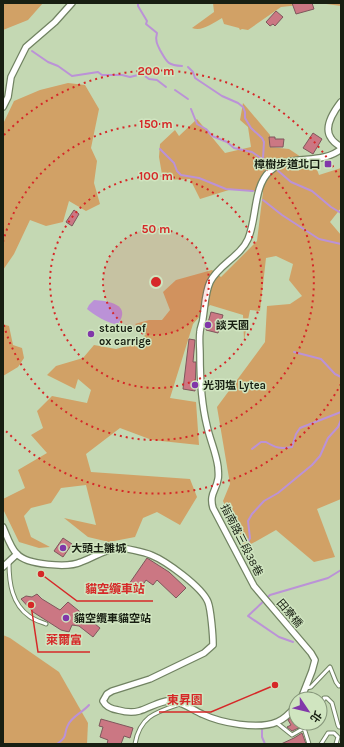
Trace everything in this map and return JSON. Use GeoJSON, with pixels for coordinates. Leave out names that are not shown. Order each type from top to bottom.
{"type":"FeatureCollection","features":[{"type":"Feature","properties":{"kind":"street"},"geometry":{"type":"LineString","coordinates":[[3,107],[8,97],[11,77],[26,47],[55,22],[72,3]]}},
{"type":"Feature","properties":{"kind":"street"},"geometry":{"type":"LineString","coordinates":[[341,102],[332,114],[328,129],[331,138],[341,148]]}},
{"type":"Feature","properties":{"kind":"street","name":"指南路三段38巷"},"geometry":{"type":"LineString","coordinates":[[254,586],[217,516],[211,500],[218,479],[216,452],[207,427],[200,395],[200,333],[205,298],[211,282],[222,266],[236,254],[248,240],[254,219],[259,189],[268,172],[277,165],[327,157],[336,154],[341,148]]}},
{"type":"Feature","properties":{"kind":"street"},"geometry":{"type":"LineString","coordinates":[[3,527],[17,554],[36,563],[54,565],[79,563],[107,550],[118,548],[150,554],[176,570],[199,589],[208,603],[213,645],[204,653],[150,679],[112,690],[107,694],[103,701],[107,707],[113,710],[138,712],[166,701],[174,701],[203,715],[228,722],[252,725],[277,723],[288,715]]}},
{"type":"Feature","properties":{"kind":"street"},"geometry":{"type":"LineString","coordinates":[[3,567],[17,554]]}},
{"type":"Feature","properties":{"kind":"street","name":"田寮橋"},"geometry":{"type":"LineString","coordinates":[[254,586],[311,652],[315,660],[306,688]]}},
{"type":"Feature","properties":{"kind":"lane"},"geometry":{"type":"LineString","coordinates":[[9,563],[10,585],[18,606],[29,616],[46,624]]}},
{"type":"Feature","properties":{"kind":"lane"},"geometry":{"type":"LineString","coordinates":[[306,688],[310,687],[330,667],[336,682],[340,686],[341,685]]}},
{"type":"Feature","properties":{"kind":"lane"},"geometry":{"type":"LineString","coordinates":[[328,699],[332,703],[338,725],[341,727]]}},
{"type":"Feature","properties":{"kind":"lane"},"geometry":{"type":"LineString","coordinates":[[135,744],[137,733],[141,724],[162,710],[182,704]]}},
{"type":"Feature","properties":{"kind":"lane"},"geometry":{"type":"LineString","coordinates":[[277,723],[292,735],[304,728],[309,744]]}},
{"type":"Feature","properties":{"kind":"lane"},"geometry":{"type":"LineString","coordinates":[[321,744],[328,733],[334,733],[338,737],[336,744]]}},
{"type":"Feature","properties":{"kind":"shaded area"},"geometry":{"type":"Polygon","coordinates":[[[3,3],[43,3],[28,20],[3,30],[3,3]]]}},
{"type":"Feature","properties":{"kind":"shaded area"},"geometry":{"type":"Polygon","coordinates":[[[213,3],[319,3],[281,7],[248,30],[240,30],[239,28],[224,24],[222,18],[204,28],[192,28],[214,12],[213,3]]]}},
{"type":"Feature","properties":{"kind":"shaded area"},"geometry":{"type":"Polygon","coordinates":[[[319,3],[341,3],[341,6],[319,3]]]}},
{"type":"Feature","properties":{"kind":"shaded area"},"geometry":{"type":"Polygon","coordinates":[[[68,83],[85,85],[99,109],[91,148],[97,161],[94,183],[100,204],[86,211],[69,201],[63,222],[46,226],[30,220],[14,254],[3,270],[3,124],[14,101],[40,90],[68,83]]]}},
{"type":"Feature","properties":{"kind":"shaded area"},"geometry":{"type":"Polygon","coordinates":[[[243,103],[270,135],[269,147],[289,149],[316,167],[319,175],[341,168],[341,208],[330,222],[341,235],[341,499],[317,509],[335,557],[314,562],[276,530],[244,548],[223,501],[230,484],[217,407],[265,342],[267,306],[290,304],[302,296],[289,280],[293,264],[276,256],[266,258],[260,311],[250,310],[244,340],[243,315],[210,305],[193,324],[170,398],[196,402],[199,445],[152,440],[120,428],[86,454],[91,472],[190,479],[197,497],[180,525],[157,512],[143,518],[135,537],[109,542],[88,537],[64,518],[96,525],[86,485],[61,488],[51,503],[31,508],[24,516],[31,537],[50,547],[39,548],[19,542],[3,509],[3,499],[25,488],[18,470],[47,453],[31,435],[43,428],[37,411],[52,396],[87,403],[91,390],[78,379],[75,389],[47,375],[56,366],[83,358],[94,345],[116,349],[138,343],[146,334],[135,324],[149,320],[162,320],[170,310],[163,292],[176,280],[212,270],[221,277],[257,241],[263,192],[232,189],[200,199],[190,179],[163,180],[159,157],[160,144],[175,130],[179,136],[197,119],[225,153],[251,147],[248,127],[240,120],[243,103]]]}},
{"type":"Feature","properties":{"kind":"shaded area"},"geometry":{"type":"Polygon","coordinates":[[[94,300],[106,301],[120,308],[122,317],[118,324],[98,317],[87,309],[94,300]]]}},
{"type":"Feature","properties":{"kind":"shaded area"},"geometry":{"type":"Polygon","coordinates":[[[3,324],[9,326],[13,345],[22,348],[24,358],[18,367],[3,376],[3,324]]]}},
{"type":"Feature","properties":{"kind":"shaded area"},"geometry":{"type":"Polygon","coordinates":[[[3,635],[10,638],[59,672],[88,723],[87,744],[3,744],[3,635]]]}},
{"type":"Feature","properties":{"kind":"building"},"geometry":{"type":"Polygon","coordinates":[[[292,3],[312,3],[314,9],[296,14],[292,3]]]}},
{"type":"Feature","properties":{"kind":"building"},"geometry":{"type":"Polygon","coordinates":[[[276,11],[283,17],[275,26],[273,24],[270,26],[266,22],[276,11]]]}},
{"type":"Feature","properties":{"kind":"building"},"geometry":{"type":"Polygon","coordinates":[[[313,133],[322,139],[313,154],[303,148],[313,133]]]}},
{"type":"Feature","properties":{"kind":"building"},"geometry":{"type":"Polygon","coordinates":[[[269,137],[284,139],[283,147],[270,147],[269,137]]]}},
{"type":"Feature","properties":{"kind":"building"},"geometry":{"type":"Polygon","coordinates":[[[74,210],[79,214],[72,226],[66,222],[74,210]]]}},
{"type":"Feature","properties":{"kind":"building"},"geometry":{"type":"Polygon","coordinates":[[[211,312],[223,315],[218,333],[206,330],[211,312]]]}},
{"type":"Feature","properties":{"kind":"building"},"geometry":{"type":"Polygon","coordinates":[[[189,339],[195,340],[193,362],[196,362],[195,391],[183,389],[189,339]]]}},
{"type":"Feature","properties":{"kind":"building","name":"大頭土雛城"},"geometry":{"type":"Polygon","coordinates":[[[63,538],[72,544],[63,557],[54,551],[63,538]]]}},
{"type":"Feature","properties":{"kind":"building"},"geometry":{"type":"Polygon","coordinates":[[[147,558],[169,572],[186,588],[176,598],[157,580],[153,585],[146,580],[139,591],[129,584],[147,558]]]}},
{"type":"Feature","properties":{"kind":"building","name":"貓空纜車貓空站"},"geometry":{"type":"Polygon","coordinates":[[[37,594],[42,599],[60,610],[68,602],[100,628],[93,637],[79,626],[72,625],[69,632],[61,630],[33,612],[21,599],[26,596],[32,597],[37,594]]]}},
{"type":"Feature","properties":{"kind":"building"},"geometry":{"type":"Polygon","coordinates":[[[101,719],[133,728],[130,738],[124,736],[121,744],[107,744],[108,740],[100,737],[103,727],[99,726],[101,719]]]}},
{"type":"Feature","properties":{"kind":"building"},"geometry":{"type":"Polygon","coordinates":[[[302,733],[306,744],[281,744],[294,738],[302,733]]]}},
{"type":"Feature","properties":{"kind":"waterway"},"geometry":{"type":"LineString","coordinates":[[138,3],[138,6],[147,21],[146,24],[157,33],[157,44],[166,60],[170,64],[182,66]]}},
{"type":"Feature","properties":{"kind":"waterway"},"geometry":{"type":"LineString","coordinates":[[32,51],[72,76],[98,72],[102,75],[122,75],[130,77],[142,74],[149,79],[157,80],[166,87]]}},
{"type":"Feature","properties":{"kind":"waterway"},"geometry":{"type":"LineString","coordinates":[[188,67],[193,72],[195,78],[222,96],[238,103],[243,107],[245,118],[251,128],[262,138],[264,142],[263,158]]}},
{"type":"Feature","properties":{"kind":"waterway"},"geometry":{"type":"LineString","coordinates":[[175,90],[188,99]]}},
{"type":"Feature","properties":{"kind":"waterway"},"geometry":{"type":"LineString","coordinates":[[191,109],[197,124],[206,129],[212,136],[227,142],[234,148],[252,152],[271,165]]}},
{"type":"Feature","properties":{"kind":"waterway"},"geometry":{"type":"LineString","coordinates":[[160,149],[174,163],[177,171],[181,175],[199,178],[226,189],[253,191]]}},
{"type":"Feature","properties":{"kind":"waterway"},"geometry":{"type":"LineString","coordinates":[[276,169],[291,182],[312,191],[331,207],[341,213]]}},
{"type":"Feature","properties":{"kind":"waterway"},"geometry":{"type":"LineString","coordinates":[[263,200],[282,215],[319,239],[341,244]]}},
{"type":"Feature","properties":{"kind":"waterway"},"geometry":{"type":"LineString","coordinates":[[294,352],[321,359],[335,374],[341,377]]}},
{"type":"Feature","properties":{"kind":"waterway"},"geometry":{"type":"LineString","coordinates":[[252,449],[261,442],[266,442],[278,448],[292,447],[296,434],[300,428],[341,412]]}},
{"type":"Feature","properties":{"kind":"waterway"},"geometry":{"type":"LineString","coordinates":[[248,548],[250,538],[248,521],[252,514],[264,501],[278,493],[312,465],[320,456],[328,438],[338,427],[341,420]]}},
{"type":"Feature","properties":{"kind":"waterway"},"geometry":{"type":"LineString","coordinates":[[293,642],[279,637],[248,616],[270,595],[328,578],[341,570]]}},
{"type":"Feature","properties":{"kind":"waterway"},"geometry":{"type":"LineString","coordinates":[[57,744],[63,739],[70,722],[89,705]]}},
{"type":"Feature","properties":{"kind":"waterway"},"geometry":{"type":"LineString","coordinates":[[262,730],[262,737],[265,744]]}},
{"type":"Feature","properties":{"kind":"place","name":"樟樹步道北口"},"geometry":{"type":"Point","coordinates":[328,164]}},
{"type":"Feature","properties":{"kind":"place","name":"談天園"},"geometry":{"type":"Point","coordinates":[208,325]}},
{"type":"Feature","properties":{"kind":"place","name":"statue of ox carrige"},"geometry":{"type":"Point","coordinates":[91,334]}},
{"type":"Feature","properties":{"kind":"place","name":"光羽塩 Lytea"},"geometry":{"type":"Point","coordinates":[195,385]}},
{"type":"Feature","properties":{"kind":"place","name":"大頭土雛城"},"geometry":{"type":"Point","coordinates":[63,548]}},
{"type":"Feature","properties":{"kind":"place","name":"貓空纜車站"},"geometry":{"type":"Point","coordinates":[41,574]}},
{"type":"Feature","properties":{"kind":"place","name":"萊爾富"},"geometry":{"type":"Point","coordinates":[31,605]}},
{"type":"Feature","properties":{"kind":"place","name":"貓空纜車貓空站"},"geometry":{"type":"Point","coordinates":[66,618]}},
{"type":"Feature","properties":{"kind":"place","name":"東昇園"},"geometry":{"type":"Point","coordinates":[275,685]}}]}
